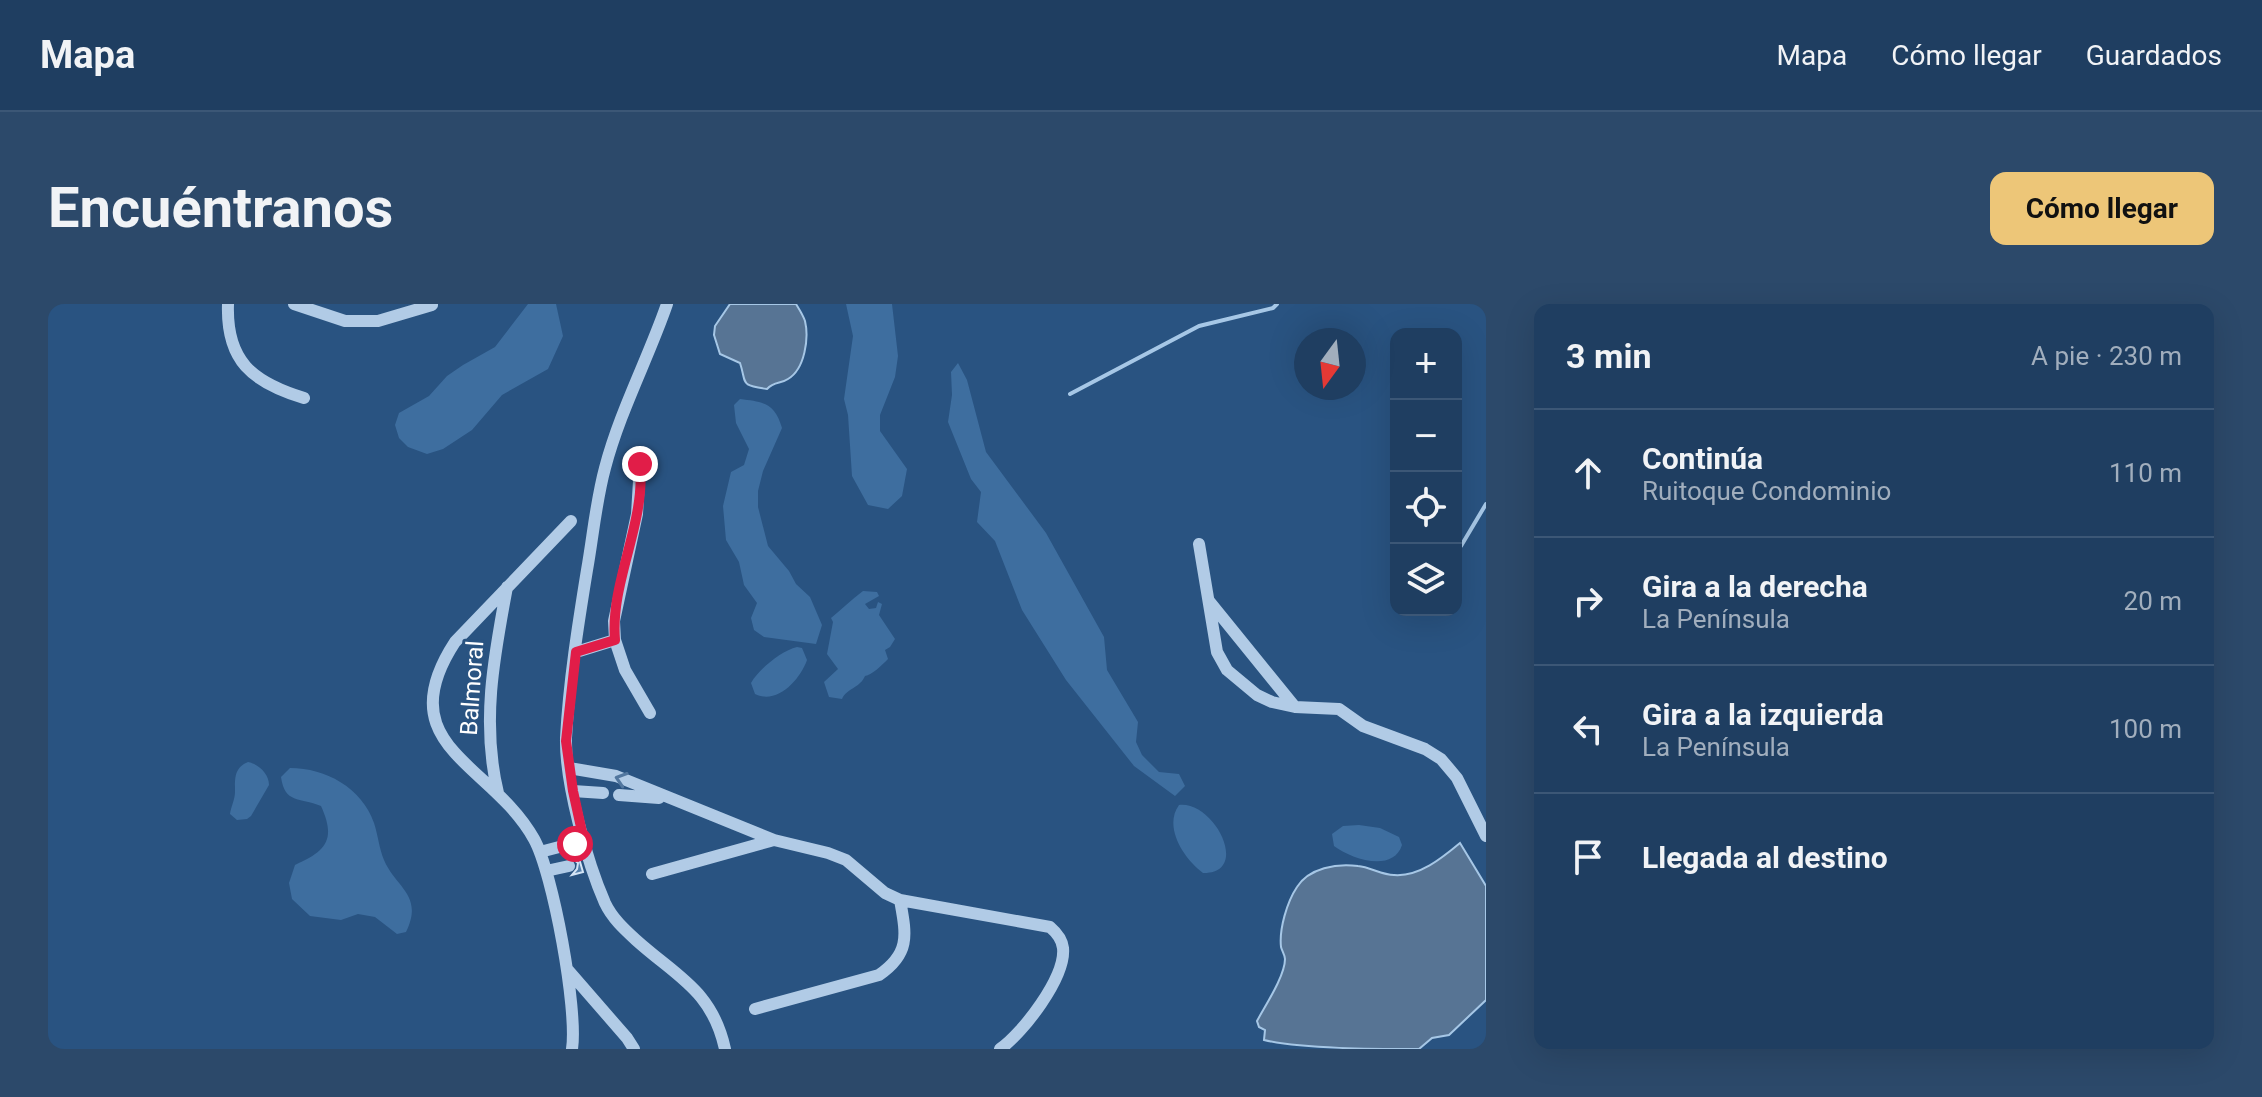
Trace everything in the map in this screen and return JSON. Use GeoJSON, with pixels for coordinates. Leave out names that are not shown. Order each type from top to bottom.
{"type":"FeatureCollection","features":[{"type":"Feature","properties":{"kind":"street"},"geometry":{"type":"LineString","coordinates":[[228,304],[231,342],[238,359],[260,379],[281,391],[304,398]]}},
{"type":"Feature","properties":{"kind":"street"},"geometry":{"type":"LineString","coordinates":[[294,304],[345,321],[378,321],[432,305]]}},
{"type":"Feature","properties":{"kind":"street"},"geometry":{"type":"LineString","coordinates":[[667,304],[623,410],[604,471],[576,652],[566,741],[573,791],[574,844],[580,863],[619,925],[696,989],[710,1007],[725,1049]]}},
{"type":"Feature","properties":{"kind":"street"},"geometry":{"type":"LineString","coordinates":[[640,464],[637,514],[614,621],[615,640],[625,670],[650,713]]}},
{"type":"Feature","properties":{"kind":"street","name":"Balmoral"},"geometry":{"type":"LineString","coordinates":[[571,521],[468,627],[443,662],[434,684],[433,709],[445,742],[459,759],[498,793],[528,828],[540,852],[567,969],[572,1007],[572,1049]]}},
{"type":"Feature","properties":{"kind":"street"},"geometry":{"type":"LineString","coordinates":[[1199,544],[1217,652],[1227,670],[1257,695],[1272,702],[1295,707],[1339,709],[1363,726],[1425,749],[1441,759],[1457,778],[1486,836]]}},
{"type":"Feature","properties":{"kind":"street","name":"Balmoral"},"geometry":{"type":"LineString","coordinates":[[498,793],[490,752],[490,690],[493,657],[507,587]]}},
{"type":"Feature","properties":{"kind":"street"},"geometry":{"type":"LineString","coordinates":[[1208,600],[1295,707]]}},
{"type":"Feature","properties":{"kind":"street"},"geometry":{"type":"LineString","coordinates":[[576,652],[615,640]]}},
{"type":"Feature","properties":{"kind":"street"},"geometry":{"type":"LineString","coordinates":[[569,768],[616,776],[774,840],[846,860],[885,893],[900,900],[1041,924],[1057,934],[1064,951],[1063,960],[1041,1005],[1014,1040],[1000,1049]]}},
{"type":"Feature","properties":{"kind":"street"},"geometry":{"type":"LineString","coordinates":[[573,791],[603,793]]}},
{"type":"Feature","properties":{"kind":"street"},"geometry":{"type":"LineString","coordinates":[[619,795],[670,798]]}},
{"type":"Feature","properties":{"kind":"street"},"geometry":{"type":"LineString","coordinates":[[652,874],[774,840]]}},
{"type":"Feature","properties":{"kind":"street"},"geometry":{"type":"LineString","coordinates":[[540,852],[574,844]]}},
{"type":"Feature","properties":{"kind":"street"},"geometry":{"type":"LineString","coordinates":[[546,871],[580,863]]}},
{"type":"Feature","properties":{"kind":"street"},"geometry":{"type":"LineString","coordinates":[[755,1009],[879,975],[890,967],[900,957],[904,944],[900,900]]}},
{"type":"Feature","properties":{"kind":"street","name":"Balmoral"},"geometry":{"type":"LineString","coordinates":[[567,969],[634,1049]]}},
{"type":"Feature","properties":{"kind":"shaded area"},"geometry":{"type":"Polygon","coordinates":[[[528,304],[556,304],[563,336],[548,369],[502,395],[472,430],[443,449],[427,454],[408,447],[399,438],[395,425],[399,413],[429,396],[447,376],[463,365],[495,347],[528,304]]]}},
{"type":"Feature","properties":{"kind":"shaded area"},"geometry":{"type":"Polygon","coordinates":[[[730,304],[796,304],[805,321],[806,336],[802,361],[794,374],[767,389],[748,385],[740,363],[720,354],[714,335],[715,326],[730,304]]]}},
{"type":"Feature","properties":{"kind":"shaded area"},"geometry":{"type":"Polygon","coordinates":[[[846,304],[892,304],[898,356],[895,377],[880,415],[880,431],[907,469],[902,496],[888,509],[868,505],[852,476],[844,399],[853,336],[846,304]]]}},
{"type":"Feature","properties":{"kind":"shaded area"},"geometry":{"type":"Polygon","coordinates":[[[958,363],[967,380],[986,452],[1046,533],[1104,637],[1107,670],[1138,722],[1136,742],[1142,755],[1159,772],[1179,774],[1185,786],[1175,796],[1134,766],[1066,680],[1022,610],[995,541],[977,522],[981,492],[971,479],[948,422],[951,372],[958,363]]]}},
{"type":"Feature","properties":{"kind":"shaded area"},"geometry":{"type":"Polygon","coordinates":[[[740,399],[767,405],[776,413],[782,428],[763,471],[758,507],[768,546],[796,584],[810,597],[822,625],[816,644],[764,637],[754,630],[751,618],[757,603],[744,585],[739,562],[726,540],[723,506],[731,472],[744,465],[749,449],[736,423],[734,405],[740,399]]]}},
{"type":"Feature","properties":{"kind":"shaded area"},"geometry":{"type":"Polygon","coordinates":[[[863,591],[877,592],[879,596],[865,604],[869,609],[876,608],[878,602],[882,604],[879,615],[895,639],[885,650],[888,659],[880,667],[865,676],[842,699],[829,697],[824,682],[838,669],[827,654],[833,622],[831,618],[863,591]]]}},
{"type":"Feature","properties":{"kind":"shaded area"},"geometry":{"type":"Polygon","coordinates":[[[797,647],[802,648],[807,660],[787,689],[771,696],[755,694],[751,683],[759,672],[778,656],[797,647]]]}},
{"type":"Feature","properties":{"kind":"shaded area"},"geometry":{"type":"Polygon","coordinates":[[[248,762],[263,770],[269,785],[251,816],[237,820],[230,814],[235,778],[240,767],[248,762]]]}},
{"type":"Feature","properties":{"kind":"shaded area"},"geometry":{"type":"Polygon","coordinates":[[[290,768],[329,776],[352,790],[361,800],[374,823],[384,860],[410,900],[411,919],[406,932],[397,934],[375,917],[358,914],[341,920],[310,916],[292,899],[289,883],[295,865],[321,849],[326,843],[328,827],[321,806],[294,798],[286,792],[281,777],[290,768]]]}},
{"type":"Feature","properties":{"kind":"shaded area"},"geometry":{"type":"Polygon","coordinates":[[[1179,805],[1205,814],[1215,825],[1226,851],[1225,862],[1217,870],[1203,873],[1183,851],[1173,823],[1179,805]]]}},
{"type":"Feature","properties":{"kind":"shaded area"},"geometry":{"type":"Polygon","coordinates":[[[1343,826],[1380,828],[1399,837],[1402,845],[1397,854],[1390,859],[1371,861],[1334,846],[1332,834],[1343,826]]]}},
{"type":"Feature","properties":{"kind":"shaded area"},"geometry":{"type":"Polygon","coordinates":[[[1460,843],[1486,886],[1486,1000],[1449,1035],[1432,1038],[1419,1049],[1318,1047],[1264,1040],[1265,1030],[1259,1027],[1257,1021],[1282,974],[1285,959],[1281,947],[1283,924],[1290,900],[1302,881],[1316,871],[1341,865],[1390,875],[1412,873],[1438,860],[1460,843]]]}},
{"type":"Feature","properties":{"kind":"building"},"geometry":{"type":"Polygon","coordinates":[[[573,838],[583,872],[572,875],[578,863],[566,854],[572,848],[568,839],[573,838]]]}},
{"type":"Feature","properties":{"kind":"waterway"},"geometry":{"type":"LineString","coordinates":[[1070,394],[1199,326],[1273,308],[1277,304]]}},
{"type":"Feature","properties":{"kind":"waterway"},"geometry":{"type":"LineString","coordinates":[[1462,544],[1486,504]]}},
{"type":"Feature","properties":{"kind":"route"},"geometry":{"type":"LineString","coordinates":[[575,844],[584,841],[566,741],[576,652],[615,640],[614,621],[637,514],[640,464]]}}]}
